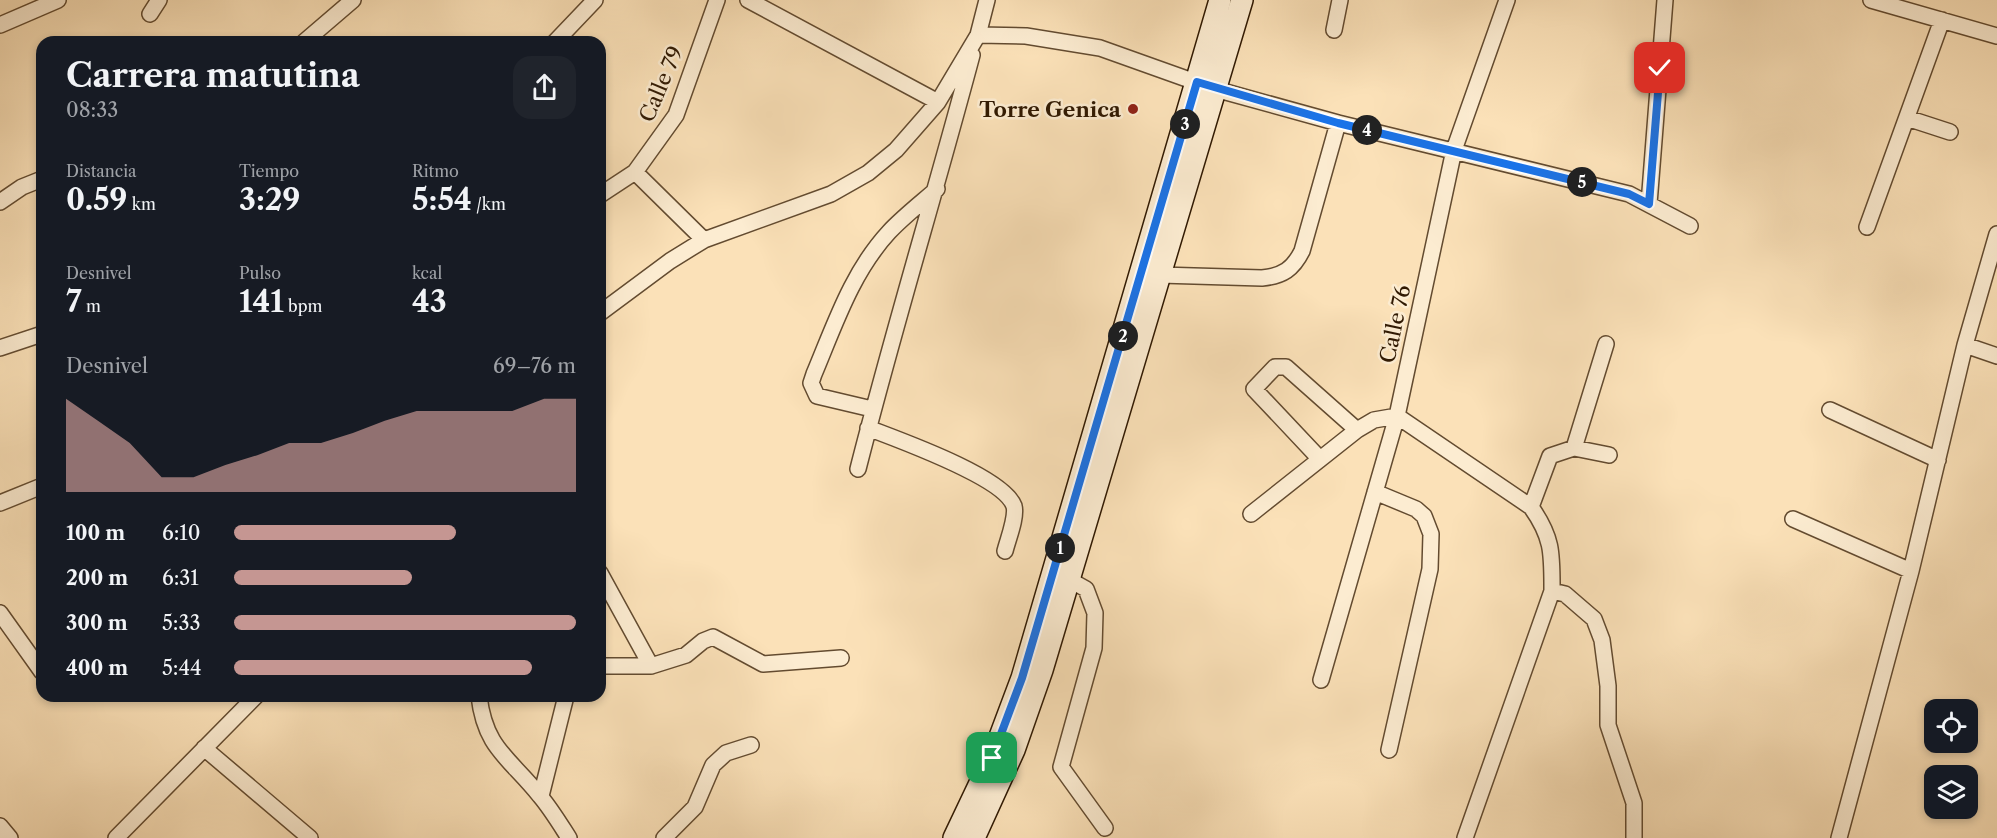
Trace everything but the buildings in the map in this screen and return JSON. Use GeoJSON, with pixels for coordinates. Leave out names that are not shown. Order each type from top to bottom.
{"type":"FeatureCollection","features":[{"type":"Feature","properties":{"kind":"main road"},"geometry":{"type":"LineString","coordinates":[[974,838],[1014,750],[1042,670],[1160,275],[1206,85],[1220,0]]}},
{"type":"Feature","properties":{"kind":"main road"},"geometry":{"type":"LineString","coordinates":[[954,838],[992,758],[1022,678],[1206,85],[1242,0]]}},
{"type":"Feature","properties":{"kind":"street"},"geometry":{"type":"LineString","coordinates":[[0,25],[58,0]]}},
{"type":"Feature","properties":{"kind":"street"},"geometry":{"type":"LineString","coordinates":[[150,14],[159,0]]}},
{"type":"Feature","properties":{"kind":"street"},"geometry":{"type":"LineString","coordinates":[[311,36],[352,0]]}},
{"type":"Feature","properties":{"kind":"street"},"geometry":{"type":"LineString","coordinates":[[561,36],[595,0]]}},
{"type":"Feature","properties":{"kind":"street","name":"Calle 79"},"geometry":{"type":"LineString","coordinates":[[606,191],[635,172],[676,115],[717,0]]}},
{"type":"Feature","properties":{"kind":"street"},"geometry":{"type":"LineString","coordinates":[[748,0],[938,102]]}},
{"type":"Feature","properties":{"kind":"street"},"geometry":{"type":"LineString","coordinates":[[858,469],[872,409],[937,189],[987,0]]}},
{"type":"Feature","properties":{"kind":"street"},"geometry":{"type":"LineString","coordinates":[[1334,30],[1340,0]]}},
{"type":"Feature","properties":{"kind":"street","name":"Calle 76"},"geometry":{"type":"LineString","coordinates":[[1321,680],[1396,416],[1454,150],[1507,0]]}},
{"type":"Feature","properties":{"kind":"street"},"geometry":{"type":"LineString","coordinates":[[1649,204],[1665,0]]}},
{"type":"Feature","properties":{"kind":"street"},"geometry":{"type":"LineString","coordinates":[[1871,0],[1997,36]]}},
{"type":"Feature","properties":{"kind":"street"},"geometry":{"type":"LineString","coordinates":[[1867,227],[1942,20]]}},
{"type":"Feature","properties":{"kind":"street"},"geometry":{"type":"LineString","coordinates":[[606,309],[670,261],[704,240],[831,194],[868,173],[896,150],[938,102],[978,35]]}},
{"type":"Feature","properties":{"kind":"street"},"geometry":{"type":"LineString","coordinates":[[978,35],[1026,36],[1100,48],[1206,85],[1338,123],[1629,194],[1690,226]]}},
{"type":"Feature","properties":{"kind":"street"},"geometry":{"type":"LineString","coordinates":[[1907,118],[1950,132]]}},
{"type":"Feature","properties":{"kind":"street"},"geometry":{"type":"LineString","coordinates":[[1160,275],[1278,277],[1294,266],[1302,251],[1338,123]]}},
{"type":"Feature","properties":{"kind":"street"},"geometry":{"type":"LineString","coordinates":[[635,172],[704,240]]}},
{"type":"Feature","properties":{"kind":"street"},"geometry":{"type":"LineString","coordinates":[[0,202],[22,187],[36,181]]}},
{"type":"Feature","properties":{"kind":"street"},"geometry":{"type":"LineString","coordinates":[[872,409],[817,396],[811,383],[851,285],[889,232],[937,189]]}},
{"type":"Feature","properties":{"kind":"street"},"geometry":{"type":"LineString","coordinates":[[1839,838],[1911,571],[1965,345],[1997,234]]}},
{"type":"Feature","properties":{"kind":"street"},"geometry":{"type":"LineString","coordinates":[[0,348],[36,336]]}},
{"type":"Feature","properties":{"kind":"street"},"geometry":{"type":"LineString","coordinates":[[1574,448],[1606,344]]}},
{"type":"Feature","properties":{"kind":"street"},"geometry":{"type":"LineString","coordinates":[[1965,345],[1997,356]]}},
{"type":"Feature","properties":{"kind":"street"},"geometry":{"type":"LineString","coordinates":[[1319,458],[1254,389],[1275,367],[1286,367],[1357,430]]}},
{"type":"Feature","properties":{"kind":"street"},"geometry":{"type":"LineString","coordinates":[[1830,410],[1938,460]]}},
{"type":"Feature","properties":{"kind":"street"},"geometry":{"type":"LineString","coordinates":[[1251,514],[1357,430],[1374,420],[1396,416],[1531,507],[1545,527],[1552,554],[1552,591],[1465,838]]}},
{"type":"Feature","properties":{"kind":"street"},"geometry":{"type":"LineString","coordinates":[[868,428],[939,456],[990,482],[1009,496],[1015,509],[1005,551]]}},
{"type":"Feature","properties":{"kind":"street"},"geometry":{"type":"LineString","coordinates":[[1531,507],[1550,456],[1574,448],[1609,455]]}},
{"type":"Feature","properties":{"kind":"street"},"geometry":{"type":"LineString","coordinates":[[0,503],[36,488]]}},
{"type":"Feature","properties":{"kind":"street"},"geometry":{"type":"LineString","coordinates":[[1375,492],[1416,508],[1424,516],[1431,534],[1430,569],[1389,750]]}},
{"type":"Feature","properties":{"kind":"street"},"geometry":{"type":"LineString","coordinates":[[1793,519],[1911,571]]}},
{"type":"Feature","properties":{"kind":"street"},"geometry":{"type":"LineString","coordinates":[[1068,579],[1086,589],[1095,613],[1095,636],[1082,699],[1061,767],[1105,828]]}},
{"type":"Feature","properties":{"kind":"street"},"geometry":{"type":"LineString","coordinates":[[606,584],[651,666]]}},
{"type":"Feature","properties":{"kind":"street"},"geometry":{"type":"LineString","coordinates":[[1552,591],[1565,594],[1594,619],[1602,640],[1608,686],[1608,725],[1634,802],[1634,838]]}},
{"type":"Feature","properties":{"kind":"street"},"geometry":{"type":"LineString","coordinates":[[0,613],[36,664]]}},
{"type":"Feature","properties":{"kind":"street"},"geometry":{"type":"LineString","coordinates":[[606,666],[651,666],[686,655],[708,637],[719,640],[763,664],[841,658]]}},
{"type":"Feature","properties":{"kind":"street"},"geometry":{"type":"LineString","coordinates":[[116,838],[250,702]]}},
{"type":"Feature","properties":{"kind":"street"},"geometry":{"type":"LineString","coordinates":[[480,702],[485,727],[492,743],[541,796],[569,838]]}},
{"type":"Feature","properties":{"kind":"street"},"geometry":{"type":"LineString","coordinates":[[541,796],[564,702]]}},
{"type":"Feature","properties":{"kind":"street"},"geometry":{"type":"LineString","coordinates":[[664,838],[695,807],[713,765],[726,753],[751,745]]}},
{"type":"Feature","properties":{"kind":"street"},"geometry":{"type":"LineString","coordinates":[[204,748],[310,838]]}},
{"type":"Feature","properties":{"kind":"street"},"geometry":{"type":"LineString","coordinates":[[0,826],[10,838]]}},
{"type":"Feature","properties":{"kind":"place","name":"Torre Genica"},"geometry":{"type":"Point","coordinates":[1133,109]}},
{"type":"Feature","properties":{"kind":"route"},"geometry":{"type":"LineString","coordinates":[[992,758],[1022,678],[1197,82],[1338,123],[1629,194],[1649,204],[1660,68]]}}]}
